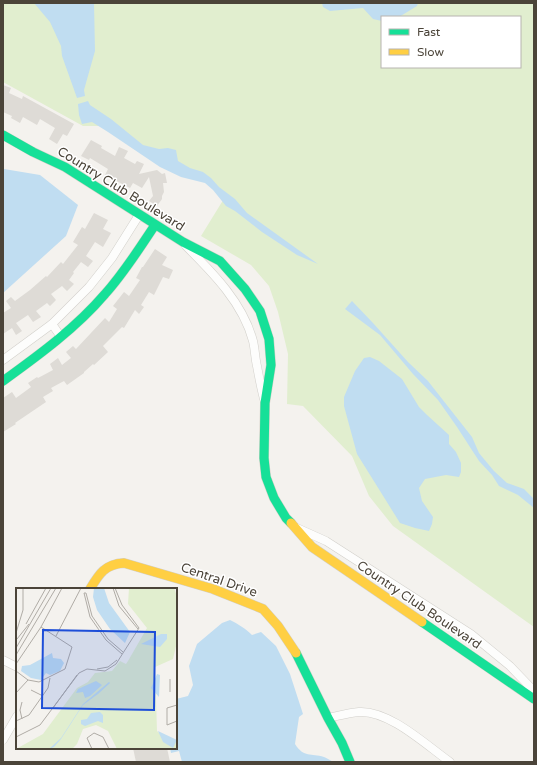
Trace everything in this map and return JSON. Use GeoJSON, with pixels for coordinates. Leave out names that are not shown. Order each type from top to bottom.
{"type":"FeatureCollection","features":[{"type":"Feature","properties":{"kind":"street","name":"Country Club Boulevard"},"geometry":{"type":"LineString","coordinates":[[3,135],[33,152],[65,167],[183,242],[220,261],[245,288],[260,311],[269,339],[272,364],[265,403],[264,458],[266,477],[274,498],[286,518],[312,547],[534,699]]}},
{"type":"Feature","properties":{"kind":"street"},"geometry":{"type":"LineString","coordinates":[[3,360],[52,324],[89,287],[112,258],[139,215]]}},
{"type":"Feature","properties":{"kind":"street"},"geometry":{"type":"LineString","coordinates":[[3,381],[61,337],[97,303],[127,267],[155,225]]}},
{"type":"Feature","properties":{"kind":"street","name":"Country Club Boulevard"},"geometry":{"type":"LineString","coordinates":[[183,242],[209,269],[244,317],[253,341],[265,403]]}},
{"type":"Feature","properties":{"kind":"street"},"geometry":{"type":"LineString","coordinates":[[52,324],[61,337]]}},
{"type":"Feature","properties":{"kind":"street","name":"Country Club Boulevard"},"geometry":{"type":"LineString","coordinates":[[295,527],[326,541],[471,634],[510,666],[534,691]]}},
{"type":"Feature","properties":{"kind":"street","name":"Central Drive"},"geometry":{"type":"LineString","coordinates":[[91,588],[100,573],[106,568],[112,564],[124,563],[213,589],[263,609],[278,626],[295,652],[342,743],[350,762]]}},
{"type":"Feature","properties":{"kind":"street"},"geometry":{"type":"LineString","coordinates":[[3,660],[16,666]]}},
{"type":"Feature","properties":{"kind":"street"},"geometry":{"type":"LineString","coordinates":[[328,718],[360,712],[377,714],[399,724],[450,762]]}},
{"type":"Feature","properties":{"kind":"street"},"geometry":{"type":"LineString","coordinates":[[3,740],[16,718]]}},
{"type":"Feature","properties":{"kind":"green space"},"geometry":{"type":"Polygon","coordinates":[[[3,3],[534,3],[534,627],[393,526],[369,496],[352,456],[303,406],[287,404],[288,354],[278,312],[269,286],[251,265],[201,236],[225,197],[204,178],[103,126],[83,126],[3,82],[3,3]]]}},
{"type":"Feature","properties":{"kind":"water"},"geometry":{"type":"Polygon","coordinates":[[[34,3],[94,3],[95,51],[84,90],[85,96],[77,98],[62,56],[61,46],[50,22],[34,3]]]}},
{"type":"Feature","properties":{"kind":"water"},"geometry":{"type":"Polygon","coordinates":[[[322,3],[418,3],[417,6],[401,16],[381,16],[381,21],[373,19],[363,8],[330,11],[323,7],[322,3]]]}},
{"type":"Feature","properties":{"kind":"water"},"geometry":{"type":"Polygon","coordinates":[[[88,101],[90,105],[111,119],[143,145],[159,149],[168,148],[176,150],[178,161],[190,168],[203,172],[235,199],[247,213],[318,264],[297,255],[262,232],[235,211],[226,206],[205,183],[181,177],[160,167],[92,122],[82,124],[78,104],[88,101]]]}},
{"type":"Feature","properties":{"kind":"water"},"geometry":{"type":"Polygon","coordinates":[[[3,170],[40,175],[78,205],[66,236],[3,293],[3,170]]]}},
{"type":"Feature","properties":{"kind":"water"},"geometry":{"type":"Polygon","coordinates":[[[352,301],[408,362],[428,381],[472,437],[479,453],[494,471],[507,483],[524,489],[534,499],[534,508],[518,495],[499,486],[492,475],[479,461],[438,400],[413,374],[380,335],[345,309],[352,301]]]}},
{"type":"Feature","properties":{"kind":"water"},"geometry":{"type":"Polygon","coordinates":[[[370,357],[379,361],[402,379],[419,407],[449,435],[449,444],[456,452],[461,463],[461,472],[459,477],[446,475],[425,479],[419,488],[422,501],[433,517],[429,531],[400,523],[357,454],[344,406],[344,397],[355,371],[364,358],[370,357]]]}},
{"type":"Feature","properties":{"kind":"water"},"geometry":{"type":"Polygon","coordinates":[[[230,620],[247,630],[252,635],[261,632],[276,646],[290,674],[303,714],[299,717],[295,744],[305,753],[324,757],[333,762],[182,762],[179,751],[171,753],[170,749],[177,749],[177,699],[188,696],[193,685],[189,666],[197,644],[222,623],[230,620]]]}},
{"type":"Feature","properties":{"kind":"building"},"geometry":{"type":"Polygon","coordinates":[[[3,85],[11,88],[9,93],[22,99],[23,96],[74,124],[67,136],[63,134],[57,144],[49,139],[55,128],[40,119],[37,125],[23,117],[20,123],[11,118],[12,116],[3,112],[3,85]]]}},
{"type":"Feature","properties":{"kind":"building"},"geometry":{"type":"Polygon","coordinates":[[[91,140],[115,156],[119,147],[128,151],[124,158],[135,164],[137,161],[144,164],[139,174],[157,170],[162,174],[165,173],[167,183],[163,183],[164,192],[162,199],[157,206],[149,201],[153,196],[149,177],[142,188],[133,183],[130,188],[105,175],[108,169],[90,158],[89,160],[81,156],[91,140]]]}},
{"type":"Feature","properties":{"kind":"building"},"geometry":{"type":"Polygon","coordinates":[[[94,213],[108,220],[103,229],[111,233],[103,247],[95,242],[86,256],[93,261],[88,267],[81,262],[69,280],[74,284],[67,291],[62,286],[51,294],[56,300],[50,306],[47,303],[36,311],[41,317],[33,322],[28,315],[16,323],[22,331],[16,335],[12,328],[3,334],[3,313],[11,308],[6,301],[11,297],[15,301],[46,276],[47,277],[61,262],[63,264],[78,245],[73,242],[82,227],[85,229],[94,213]]]}},
{"type":"Feature","properties":{"kind":"building"},"geometry":{"type":"Polygon","coordinates":[[[155,249],[167,257],[162,265],[173,270],[169,279],[163,277],[154,295],[149,292],[141,305],[144,307],[139,314],[135,310],[124,328],[122,327],[103,346],[108,352],[94,365],[93,364],[84,373],[67,385],[64,381],[51,388],[53,391],[43,397],[46,402],[3,432],[3,398],[12,392],[16,398],[31,387],[28,383],[53,370],[50,364],[58,358],[62,365],[71,358],[66,352],[73,346],[76,349],[105,318],[109,322],[117,309],[113,306],[124,292],[129,296],[140,280],[136,278],[142,267],[155,249]]]}},
{"type":"Feature","properties":{"kind":"building"},"geometry":{"type":"Polygon","coordinates":[[[133,749],[167,749],[170,762],[136,762],[133,749]]]}},
{"type":"Feature","properties":{"kind":"traffic: fast"},"geometry":{"type":"LineString","coordinates":[[3,135],[33,152],[65,167],[183,242],[220,261],[245,289],[260,311],[269,339],[271,365],[265,403],[264,458],[266,477],[274,498],[286,518],[291,523]]}},
{"type":"Feature","properties":{"kind":"traffic: fast"},"geometry":{"type":"LineString","coordinates":[[3,381],[57,340],[94,306],[125,269],[155,225]]}},
{"type":"Feature","properties":{"kind":"traffic: fast"},"geometry":{"type":"LineString","coordinates":[[422,622],[534,699]]}},
{"type":"Feature","properties":{"kind":"traffic: fast"},"geometry":{"type":"LineString","coordinates":[[296,653],[342,743],[350,762]]}},
{"type":"Feature","properties":{"kind":"traffic: slow"},"geometry":{"type":"LineString","coordinates":[[291,523],[312,547],[422,622]]}},
{"type":"Feature","properties":{"kind":"traffic: slow"},"geometry":{"type":"LineString","coordinates":[[91,588],[100,574],[107,568],[112,565],[124,563],[213,589],[263,609],[278,626],[296,653]]}}]}
